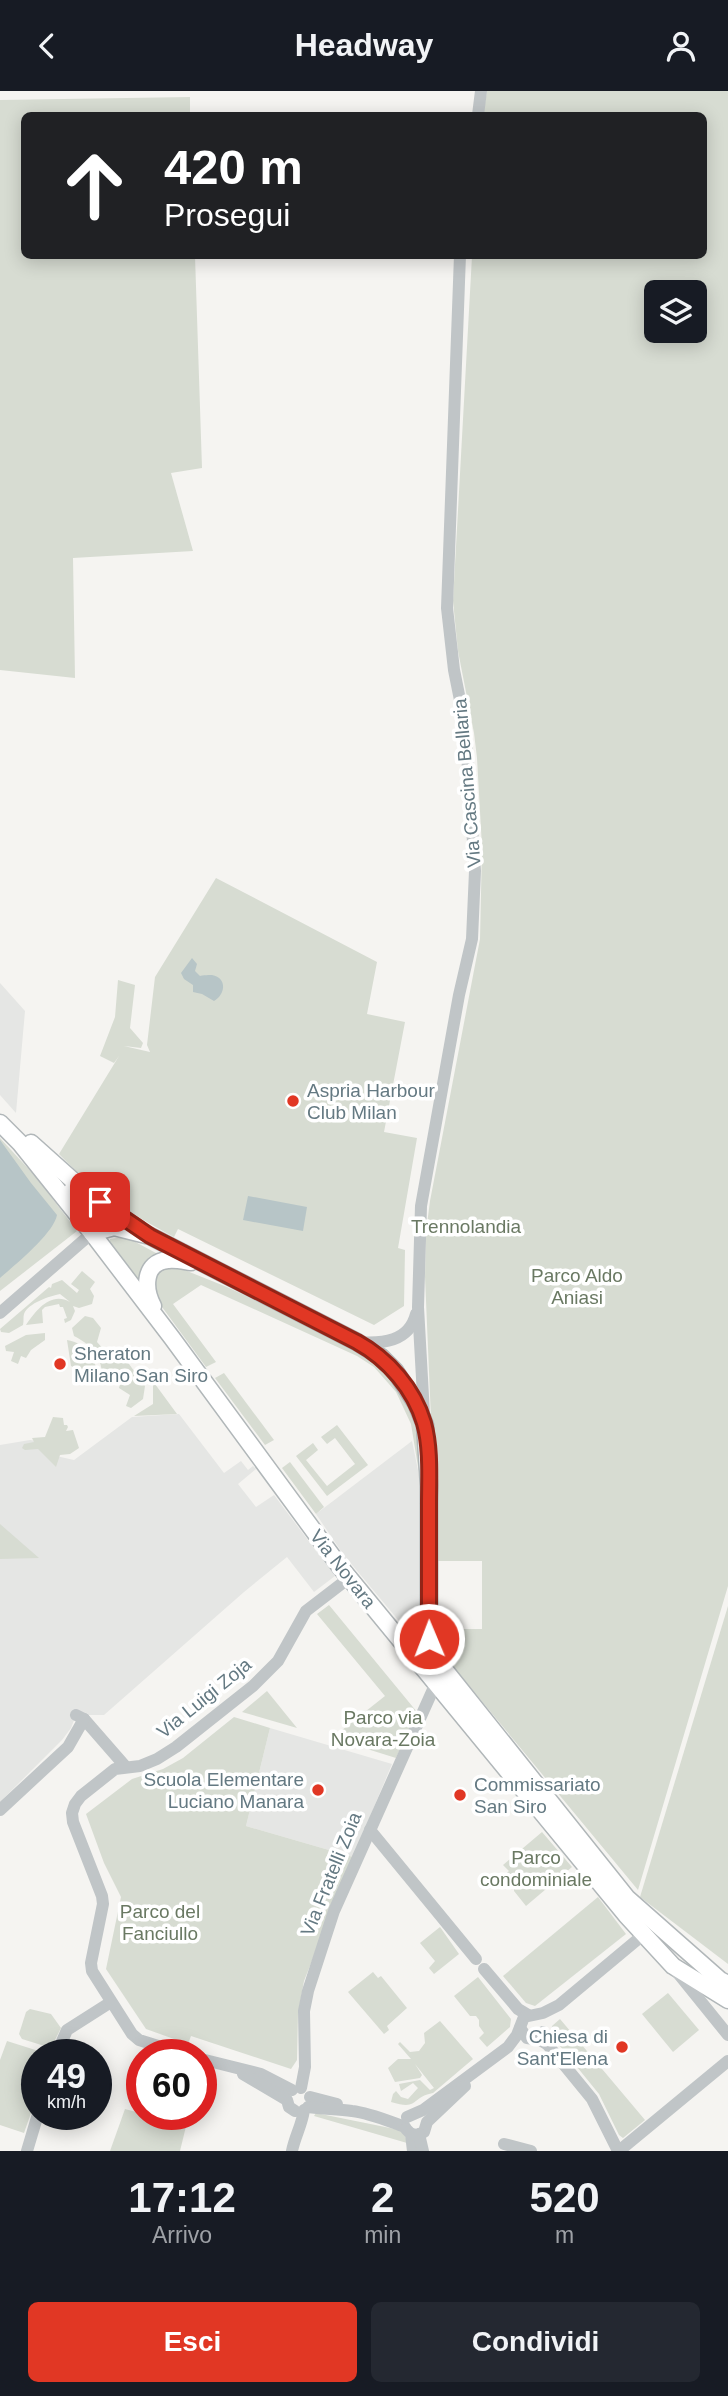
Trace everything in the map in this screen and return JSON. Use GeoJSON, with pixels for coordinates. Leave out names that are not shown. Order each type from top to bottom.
{"type":"FeatureCollection","features":[{"type":"Feature","properties":{"kind":"main road"},"geometry":{"type":"LineString","coordinates":[[0,1109],[92,1213],[92,1233],[114,1227],[150,1236]]}},
{"type":"Feature","properties":{"kind":"main road","name":"Via Novara"},"geometry":{"type":"LineString","coordinates":[[0,1123],[20,1143],[92,1233],[349,1578],[643,1935],[673,1966]]}},
{"type":"Feature","properties":{"kind":"main road"},"geometry":{"type":"LineString","coordinates":[[41,1154],[88,1194],[150,1236]]}},
{"type":"Feature","properties":{"kind":"main road","name":"Via Cascina Bellaria"},"geometry":{"type":"LineString","coordinates":[[150,1236],[357,1342],[381,1357],[395,1371],[416,1403],[425,1425],[429,1486],[429,1639]]}},
{"type":"Feature","properties":{"kind":"main road"},"geometry":{"type":"LineString","coordinates":[[172,1338],[150,1300],[146,1287],[149,1272],[157,1263],[168,1260],[204,1263]]}},
{"type":"Feature","properties":{"kind":"main road"},"geometry":{"type":"LineString","coordinates":[[406,1648],[417,1651],[423,1648],[429,1639]]}},
{"type":"Feature","properties":{"kind":"main road"},"geometry":{"type":"LineString","coordinates":[[429,1639],[445,1673],[621,1891],[724,1982]]}},
{"type":"Feature","properties":{"kind":"main road"},"geometry":{"type":"LineString","coordinates":[[642,1912],[643,1935],[650,1934],[724,1982]]}},
{"type":"Feature","properties":{"kind":"main road"},"geometry":{"type":"LineString","coordinates":[[673,1966],[728,2000]]}},
{"type":"Feature","properties":{"kind":"street"},"geometry":{"type":"LineString","coordinates":[[478,112],[480,93]]}},
{"type":"Feature","properties":{"kind":"street","name":"Via Cascina Bellaria"},"geometry":{"type":"LineString","coordinates":[[425,1425],[418,1307],[421,1206],[471,939],[475,871],[465,725],[454,670],[447,608],[460,259]]}},
{"type":"Feature","properties":{"kind":"street"},"geometry":{"type":"LineString","coordinates":[[0,1313],[92,1233]]}},
{"type":"Feature","properties":{"kind":"street","name":"Via Cascina Bellaria"},"geometry":{"type":"LineString","coordinates":[[357,1342],[385,1342],[399,1337],[412,1325],[418,1307]]}},
{"type":"Feature","properties":{"kind":"street","name":"Via Luigi Zoja"},"geometry":{"type":"LineString","coordinates":[[138,2039],[92,1971],[91,1963],[103,1904],[74,1822],[72,1813],[75,1804],[115,1769],[139,1766],[158,1759],[253,1686],[278,1661],[306,1611],[349,1578]]}},
{"type":"Feature","properties":{"kind":"street","name":"Via Fratelli Zoia"},"geometry":{"type":"LineString","coordinates":[[292,2151],[305,2067],[304,2011],[308,1991],[334,1911],[435,1685]]}},
{"type":"Feature","properties":{"kind":"street"},"geometry":{"type":"LineString","coordinates":[[0,1810],[68,1747],[80,1717],[125,1766]]}},
{"type":"Feature","properties":{"kind":"street"},"geometry":{"type":"LineString","coordinates":[[370,1830],[518,2009],[542,2020],[536,2035]]}},
{"type":"Feature","properties":{"kind":"street"},"geometry":{"type":"LineString","coordinates":[[643,1935],[559,2005],[522,2020],[592,2099],[619,2151],[728,2061]]}},
{"type":"Feature","properties":{"kind":"street","name":"Via Novara"},"geometry":{"type":"LineString","coordinates":[[673,1966],[728,2035]]}},
{"type":"Feature","properties":{"kind":"street"},"geometry":{"type":"LineString","coordinates":[[63,2039],[67,2030],[111,2002]]}},
{"type":"Feature","properties":{"kind":"street"},"geometry":{"type":"LineString","coordinates":[[413,2151],[415,2124],[508,2047],[536,2035],[559,2005]]}},
{"type":"Feature","properties":{"kind":"street"},"geometry":{"type":"LineString","coordinates":[[217,2064],[300,2100],[415,2124]]}},
{"type":"Feature","properties":{"kind":"street"},"geometry":{"type":"LineString","coordinates":[[415,2124],[423,2151]]}},
{"type":"Feature","properties":{"kind":"street"},"geometry":{"type":"LineString","coordinates":[[27,2151],[33,2130]]}},
{"type":"Feature","properties":{"kind":"street"},"geometry":{"type":"LineString","coordinates":[[504,2144],[531,2151]]}},
{"type":"Feature","properties":{"kind":"shaded area"},"geometry":{"type":"Polygon","coordinates":[[[192,958],[197,964],[195,971],[200,976],[212,975],[221,979],[221,995],[214,1001],[193,992],[193,985],[184,979],[181,973],[192,958]]]}},
{"type":"Feature","properties":{"kind":"shaded area"},"geometry":{"type":"Polygon","coordinates":[[[0,983],[25,1011],[16,1113],[0,1095],[0,983]]]}},
{"type":"Feature","properties":{"kind":"shaded area"},"geometry":{"type":"Polygon","coordinates":[[[0,1140],[57,1215],[42,1239],[0,1278],[0,1140]]]}},
{"type":"Feature","properties":{"kind":"shaded area"},"geometry":{"type":"Polygon","coordinates":[[[248,1196],[307,1207],[303,1231],[243,1220],[248,1196]]]}},
{"type":"Feature","properties":{"kind":"shaded area"},"geometry":{"type":"Polygon","coordinates":[[[179,1414],[224,1473],[241,1461],[248,1470],[253,1466],[256,1469],[238,1484],[256,1507],[274,1495],[335,1576],[314,1592],[287,1557],[104,1715],[76,1715],[62,1740],[0,1802],[0,1445],[37,1441],[56,1456],[74,1460],[132,1417],[179,1414]]]}},
{"type":"Feature","properties":{"kind":"shaded area"},"geometry":{"type":"Polygon","coordinates":[[[412,1441],[421,1485],[424,1604],[423,1643],[420,1646],[343,1554],[316,1514],[412,1441]]]}},
{"type":"Feature","properties":{"kind":"shaded area","name":"Scuola Elementare Luciano Manara"},"geometry":{"type":"Polygon","coordinates":[[[270,1728],[392,1764],[353,1857],[246,1826],[270,1728]]]}},
{"type":"Feature","properties":{"kind":"green space","name":"Parco Aldo Aniasi"},"geometry":{"type":"Polygon","coordinates":[[[487,91],[728,91],[728,1586],[638,1890],[441,1652],[437,1629],[482,1629],[482,1561],[437,1561],[425,1277],[430,1201],[480,939],[482,847],[477,758],[458,651],[453,601],[472,259],[707,259],[707,112],[484,112],[487,91]]]}},
{"type":"Feature","properties":{"kind":"green space"},"geometry":{"type":"Polygon","coordinates":[[[190,97],[190,112],[21,112],[21,259],[195,259],[202,468],[171,473],[193,551],[73,558],[75,678],[0,670],[0,100],[190,97]]]}},
{"type":"Feature","properties":{"kind":"green space","name":"Aspria Harbour Club Milan"},"geometry":{"type":"Polygon","coordinates":[[[216,878],[377,962],[367,1014],[405,1022],[384,1132],[417,1138],[398,1248],[405,1250],[404,1306],[374,1325],[178,1229],[174,1237],[113,1200],[85,1179],[59,1154],[119,1056],[114,1063],[100,1056],[115,1017],[118,980],[135,985],[130,1028],[143,1043],[141,1048],[124,1046],[150,1052],[147,1045],[155,977],[216,878]]]}},
{"type":"Feature","properties":{"kind":"green space"},"geometry":{"type":"Polygon","coordinates":[[[0,1138],[36,1177],[77,1231],[0,1291],[0,1138]]]}},
{"type":"Feature","properties":{"kind":"green space"},"geometry":{"type":"Polygon","coordinates":[[[128,1238],[167,1259],[144,1290],[109,1247],[110,1239],[128,1238]]]}},
{"type":"Feature","properties":{"kind":"green space"},"geometry":{"type":"Polygon","coordinates":[[[177,1267],[227,1287],[363,1352],[381,1367],[404,1393],[414,1414],[419,1440],[421,1485],[411,1424],[396,1392],[374,1367],[357,1356],[201,1285],[173,1304],[216,1362],[206,1367],[154,1296],[150,1280],[158,1268],[177,1267]]]}},
{"type":"Feature","properties":{"kind":"green space"},"geometry":{"type":"Polygon","coordinates":[[[82,1271],[95,1282],[90,1289],[94,1296],[92,1304],[79,1308],[73,1306],[75,1311],[71,1320],[65,1323],[64,1319],[67,1318],[59,1304],[42,1310],[43,1323],[26,1325],[39,1308],[50,1300],[63,1299],[70,1302],[60,1294],[45,1298],[26,1310],[23,1325],[9,1333],[1,1332],[0,1329],[51,1288],[52,1284],[62,1280],[77,1293],[79,1290],[71,1284],[82,1271]]]}},
{"type":"Feature","properties":{"kind":"green space"},"geometry":{"type":"Polygon","coordinates":[[[85,1316],[93,1318],[101,1328],[97,1342],[105,1351],[121,1353],[145,1386],[143,1399],[131,1408],[126,1406],[130,1395],[119,1388],[121,1380],[102,1375],[100,1362],[94,1351],[74,1336],[72,1328],[85,1316]]]}},
{"type":"Feature","properties":{"kind":"green space"},"geometry":{"type":"Polygon","coordinates":[[[45,1333],[45,1340],[31,1350],[26,1358],[21,1356],[18,1364],[11,1361],[14,1352],[6,1351],[5,1346],[26,1335],[45,1333]]]}},
{"type":"Feature","properties":{"kind":"green space"},"geometry":{"type":"Polygon","coordinates":[[[67,1340],[90,1353],[97,1379],[71,1366],[67,1340]]]}},
{"type":"Feature","properties":{"kind":"green space"},"geometry":{"type":"Polygon","coordinates":[[[224,1373],[274,1440],[265,1445],[215,1378],[224,1373]]]}},
{"type":"Feature","properties":{"kind":"green space"},"geometry":{"type":"Polygon","coordinates":[[[153,1384],[177,1414],[134,1416],[153,1404],[153,1384]]]}},
{"type":"Feature","properties":{"kind":"green space"},"geometry":{"type":"Polygon","coordinates":[[[53,1417],[63,1418],[64,1425],[68,1427],[66,1431],[73,1430],[79,1448],[70,1454],[60,1455],[56,1467],[38,1449],[22,1448],[24,1444],[34,1442],[32,1438],[45,1437],[53,1417]]]}},
{"type":"Feature","properties":{"kind":"green space"},"geometry":{"type":"Polygon","coordinates":[[[337,1425],[368,1465],[327,1496],[296,1456],[313,1443],[318,1450],[306,1460],[327,1486],[355,1464],[335,1438],[327,1444],[321,1437],[337,1425]]]}},
{"type":"Feature","properties":{"kind":"green space"},"geometry":{"type":"Polygon","coordinates":[[[290,1462],[324,1507],[316,1514],[282,1468],[290,1462]]]}},
{"type":"Feature","properties":{"kind":"green space"},"geometry":{"type":"Polygon","coordinates":[[[0,1524],[39,1558],[0,1559],[0,1524]]]}},
{"type":"Feature","properties":{"kind":"green space","name":"Parco via Novara-Zoia"},"geometry":{"type":"Polygon","coordinates":[[[329,1605],[417,1712],[396,1758],[332,1738],[385,1696],[317,1614],[329,1605]]]}},
{"type":"Feature","properties":{"kind":"green space"},"geometry":{"type":"Polygon","coordinates":[[[728,1606],[728,1964],[640,1897],[728,1606]]]}},
{"type":"Feature","properties":{"kind":"green space"},"geometry":{"type":"Polygon","coordinates":[[[267,1691],[297,1728],[242,1712],[267,1691]]]}},
{"type":"Feature","properties":{"kind":"green space","name":"Parco del Fanciullo"},"geometry":{"type":"Polygon","coordinates":[[[234,1717],[270,1728],[246,1826],[353,1857],[304,1981],[298,2014],[297,2060],[291,2069],[217,2045],[217,2039],[191,2036],[190,2039],[174,2039],[146,2029],[106,1969],[121,1897],[104,1863],[86,1814],[132,1779],[163,1769],[183,1758],[234,1717]]]}},
{"type":"Feature","properties":{"kind":"green space","name":"Parco condominiale"},"geometry":{"type":"Polygon","coordinates":[[[542,1832],[572,1867],[526,1906],[514,1891],[514,1885],[508,1884],[502,1877],[509,1871],[503,1865],[542,1832]]]}},
{"type":"Feature","properties":{"kind":"green space"},"geometry":{"type":"Polygon","coordinates":[[[598,1897],[626,1934],[535,2006],[526,2003],[503,1976],[598,1897]]]}},
{"type":"Feature","properties":{"kind":"green space"},"geometry":{"type":"Polygon","coordinates":[[[440,1927],[459,1954],[434,1974],[429,1968],[435,1961],[420,1943],[440,1927]]]}},
{"type":"Feature","properties":{"kind":"green space"},"geometry":{"type":"Polygon","coordinates":[[[373,1972],[378,1978],[381,1976],[407,2008],[387,2026],[389,2030],[384,2034],[348,1992],[373,1972]]]}},
{"type":"Feature","properties":{"kind":"green space"},"geometry":{"type":"Polygon","coordinates":[[[478,1977],[511,2019],[510,2027],[487,2047],[479,2038],[484,2033],[479,2026],[479,2020],[476,2016],[470,2016],[454,1996],[478,1977]]]}},
{"type":"Feature","properties":{"kind":"green space"},"geometry":{"type":"Polygon","coordinates":[[[668,1993],[699,2030],[673,2052],[642,2014],[668,1993]]]}},
{"type":"Feature","properties":{"kind":"green space"},"geometry":{"type":"Polygon","coordinates":[[[30,2009],[51,2014],[61,2028],[56,2039],[22,2039],[19,2034],[26,2012],[30,2009]]]}},
{"type":"Feature","properties":{"kind":"green space"},"geometry":{"type":"Polygon","coordinates":[[[560,2019],[645,2120],[623,2138],[599,2094],[551,2035],[552,2026],[560,2019]]]}},
{"type":"Feature","properties":{"kind":"green space"},"geometry":{"type":"Polygon","coordinates":[[[440,2021],[473,2059],[433,2093],[407,2105],[391,2102],[396,2091],[401,2097],[408,2099],[418,2088],[413,2083],[401,2091],[399,2084],[420,2080],[430,2090],[434,2088],[415,2064],[422,2075],[420,2078],[395,2082],[388,2068],[398,2059],[411,2059],[398,2044],[400,2042],[410,2052],[419,2051],[425,2043],[424,2033],[440,2021]]]}},
{"type":"Feature","properties":{"kind":"green space"},"geometry":{"type":"Polygon","coordinates":[[[7,2041],[21,2045],[21,2130],[25,2130],[24,2133],[0,2125],[0,2060],[7,2041]]]}},
{"type":"Feature","properties":{"kind":"green space"},"geometry":{"type":"Polygon","coordinates":[[[125,2109],[126,2130],[185,2130],[180,2151],[110,2151],[125,2109]]]}},
{"type":"Feature","properties":{"kind":"green space"},"geometry":{"type":"Polygon","coordinates":[[[316,2113],[400,2130],[407,2143],[314,2116],[316,2113]]]}},
{"type":"Feature","properties":{"kind":"place","name":"Aspria Harbour Club Milan"},"geometry":{"type":"Point","coordinates":[293,1101]}},
{"type":"Feature","properties":{"kind":"place","name":"Sheraton Milano San Siro"},"geometry":{"type":"Point","coordinates":[60,1364]}},
{"type":"Feature","properties":{"kind":"place","name":"Scuola Elementare Luciano Manara"},"geometry":{"type":"Point","coordinates":[318,1790]}},
{"type":"Feature","properties":{"kind":"place","name":"Commissariato San Siro"},"geometry":{"type":"Point","coordinates":[460,1795]}},
{"type":"Feature","properties":{"kind":"place","name":"Chiesa di Sant'Elena"},"geometry":{"type":"Point","coordinates":[622,2047]}},
{"type":"Feature","properties":{"kind":"route"},"geometry":{"type":"LineString","coordinates":[[100,1202],[150,1236],[366,1347],[395,1371],[416,1403],[425,1425],[429,1486],[429,1639]]}},
{"type":"Feature","properties":{"kind":"park label","name":"Trennolandia"},"geometry":{"type":"Point","coordinates":[466,1226]}}]}
